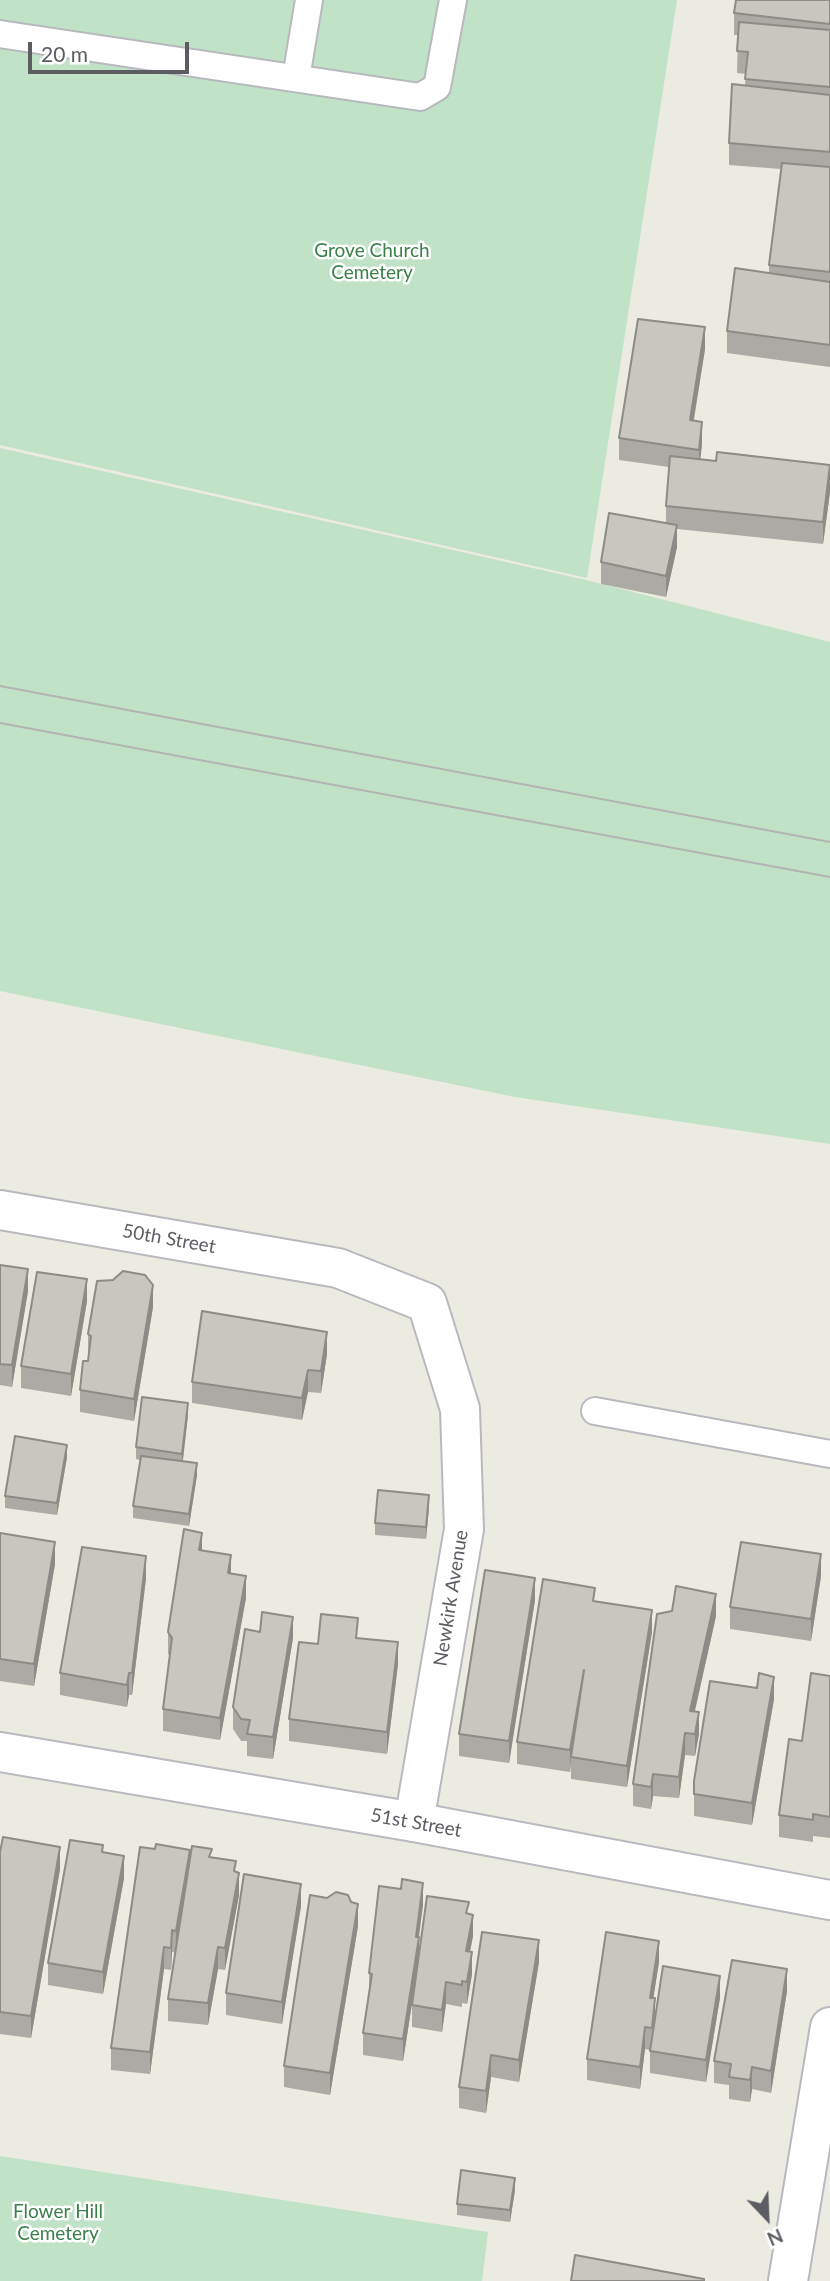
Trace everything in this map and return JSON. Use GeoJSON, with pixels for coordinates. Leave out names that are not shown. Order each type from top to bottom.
{"type":"FeatureCollection","features":[{"type":"Feature","properties":{"kind":"street","name":"50th Street"},"geometry":{"type":"LineString","coordinates":[[0,1210],[338,1268]]}},
{"type":"Feature","properties":{"kind":"street","name":"Newkirk Avenue"},"geometry":{"type":"LineString","coordinates":[[338,1268],[427,1303],[460,1409],[464,1529],[414,1822]]}},
{"type":"Feature","properties":{"kind":"street","name":"51st Street"},"geometry":{"type":"LineString","coordinates":[[0,1752],[414,1822],[830,1900]]}},
{"type":"Feature","properties":{"kind":"street"},"geometry":{"type":"LineString","coordinates":[[788,2281],[830,2027]]}},
{"type":"Feature","properties":{"kind":"lane"},"geometry":{"type":"LineString","coordinates":[[296,78],[309,0]]}},
{"type":"Feature","properties":{"kind":"lane"},"geometry":{"type":"LineString","coordinates":[[0,34],[420,97],[437,87],[453,0]]}},
{"type":"Feature","properties":{"kind":"lane"},"geometry":{"type":"LineString","coordinates":[[595,1411],[830,1454]]}},
{"type":"Feature","properties":{"kind":"green space","name":"Grove Church Cemetery"},"geometry":{"type":"Polygon","coordinates":[[[0,0],[677,0],[587,578],[0,445],[0,0]]]}},
{"type":"Feature","properties":{"kind":"green space"},"geometry":{"type":"Polygon","coordinates":[[[0,448],[586,580],[830,642],[830,1144],[515,1097],[0,991],[0,448]]]}},
{"type":"Feature","properties":{"kind":"green space","name":"Flower Hill Cemetery"},"geometry":{"type":"Polygon","coordinates":[[[0,2156],[488,2232],[482,2281],[0,2281],[0,2156]]]}},
{"type":"Feature","properties":{"kind":"building"},"geometry":{"type":"Polygon","coordinates":[[[736,0],[830,0],[830,24],[734,13],[736,0]]]}},
{"type":"Feature","properties":{"kind":"building"},"geometry":{"type":"Polygon","coordinates":[[[739,22],[830,30],[830,87],[745,79],[748,52],[737,51],[739,22]]]}},
{"type":"Feature","properties":{"kind":"building"},"geometry":{"type":"Polygon","coordinates":[[[732,84],[830,95],[830,152],[729,143],[732,84]]]}},
{"type":"Feature","properties":{"kind":"building"},"geometry":{"type":"Polygon","coordinates":[[[782,163],[830,167],[830,272],[769,265],[782,163]]]}},
{"type":"Feature","properties":{"kind":"building"},"geometry":{"type":"Polygon","coordinates":[[[735,268],[830,282],[830,345],[727,331],[735,268]]]}},
{"type":"Feature","properties":{"kind":"building"},"geometry":{"type":"Polygon","coordinates":[[[638,319],[705,327],[690,420],[702,422],[699,450],[619,438],[638,319]]]}},
{"type":"Feature","properties":{"kind":"building"},"geometry":{"type":"Polygon","coordinates":[[[717,452],[830,465],[823,522],[666,506],[670,456],[716,461],[717,452]]]}},
{"type":"Feature","properties":{"kind":"building"},"geometry":{"type":"Polygon","coordinates":[[[609,513],[677,525],[666,576],[601,562],[609,513]]]}},
{"type":"Feature","properties":{"kind":"building"},"geometry":{"type":"Polygon","coordinates":[[[0,1265],[28,1269],[12,1365],[0,1364],[0,1265]]]}},
{"type":"Feature","properties":{"kind":"building"},"geometry":{"type":"Polygon","coordinates":[[[123,1271],[145,1275],[153,1285],[134,1399],[80,1390],[83,1361],[88,1361],[91,1336],[88,1334],[97,1281],[113,1280],[123,1271]]]}},
{"type":"Feature","properties":{"kind":"building"},"geometry":{"type":"Polygon","coordinates":[[[37,1272],[87,1279],[71,1374],[21,1366],[37,1272]]]}},
{"type":"Feature","properties":{"kind":"building"},"geometry":{"type":"Polygon","coordinates":[[[202,1311],[327,1332],[321,1371],[308,1370],[302,1398],[192,1382],[202,1311]]]}},
{"type":"Feature","properties":{"kind":"building"},"geometry":{"type":"Polygon","coordinates":[[[142,1397],[188,1403],[182,1454],[136,1447],[142,1397]]]}},
{"type":"Feature","properties":{"kind":"building"},"geometry":{"type":"Polygon","coordinates":[[[15,1436],[67,1445],[57,1503],[5,1496],[15,1436]]]}},
{"type":"Feature","properties":{"kind":"building"},"geometry":{"type":"Polygon","coordinates":[[[141,1456],[197,1463],[189,1514],[133,1506],[141,1456]]]}},
{"type":"Feature","properties":{"kind":"building"},"geometry":{"type":"Polygon","coordinates":[[[378,1490],[429,1495],[426,1527],[375,1523],[378,1490]]]}},
{"type":"Feature","properties":{"kind":"building"},"geometry":{"type":"Polygon","coordinates":[[[184,1529],[202,1533],[199,1550],[231,1555],[228,1573],[246,1576],[220,1718],[163,1709],[172,1638],[168,1632],[184,1529]]]}},
{"type":"Feature","properties":{"kind":"building"},"geometry":{"type":"Polygon","coordinates":[[[0,1533],[55,1542],[34,1664],[0,1659],[0,1533]]]}},
{"type":"Feature","properties":{"kind":"building"},"geometry":{"type":"Polygon","coordinates":[[[741,1542],[821,1554],[811,1619],[730,1607],[741,1542]]]}},
{"type":"Feature","properties":{"kind":"building"},"geometry":{"type":"Polygon","coordinates":[[[82,1547],[146,1556],[132,1673],[129,1673],[127,1685],[60,1673],[82,1547]]]}},
{"type":"Feature","properties":{"kind":"building"},"geometry":{"type":"Polygon","coordinates":[[[485,1570],[535,1578],[509,1741],[459,1734],[485,1570]]]}},
{"type":"Feature","properties":{"kind":"building"},"geometry":{"type":"Polygon","coordinates":[[[543,1579],[595,1588],[593,1601],[652,1610],[627,1766],[571,1757],[584,1670],[570,1750],[517,1742],[543,1579]]]}},
{"type":"Feature","properties":{"kind":"building"},"geometry":{"type":"Polygon","coordinates":[[[676,1586],[716,1594],[690,1711],[699,1712],[695,1734],[685,1733],[679,1777],[653,1774],[651,1787],[633,1784],[657,1614],[672,1611],[676,1586]]]}},
{"type":"Feature","properties":{"kind":"building"},"geometry":{"type":"Polygon","coordinates":[[[262,1612],[293,1617],[273,1737],[247,1734],[250,1720],[241,1719],[233,1707],[245,1629],[260,1632],[262,1612]]]}},
{"type":"Feature","properties":{"kind":"building"},"geometry":{"type":"Polygon","coordinates":[[[321,1614],[358,1618],[356,1638],[398,1642],[387,1732],[289,1719],[299,1642],[318,1644],[321,1614]]]}},
{"type":"Feature","properties":{"kind":"building"},"geometry":{"type":"Polygon","coordinates":[[[759,1673],[774,1677],[752,1803],[694,1794],[710,1681],[757,1688],[759,1673]]]}},
{"type":"Feature","properties":{"kind":"building"},"geometry":{"type":"Polygon","coordinates":[[[811,1673],[830,1676],[830,1817],[813,1814],[813,1820],[779,1815],[789,1739],[802,1741],[811,1673]]]}},
{"type":"Feature","properties":{"kind":"building"},"geometry":{"type":"Polygon","coordinates":[[[3,1837],[60,1847],[31,2016],[0,2012],[0,1852],[3,1837]]]}},
{"type":"Feature","properties":{"kind":"building"},"geometry":{"type":"Polygon","coordinates":[[[70,1840],[103,1845],[102,1852],[124,1856],[103,1972],[48,1963],[70,1840]]]}},
{"type":"Feature","properties":{"kind":"building"},"geometry":{"type":"Polygon","coordinates":[[[156,1844],[190,1850],[176,1931],[172,1930],[171,1948],[164,1947],[150,2052],[111,2048],[140,1847],[155,1849],[156,1844]]]}},
{"type":"Feature","properties":{"kind":"building"},"geometry":{"type":"Polygon","coordinates":[[[192,1846],[212,1849],[209,1857],[236,1861],[234,1871],[239,1873],[225,1948],[218,1947],[208,2003],[168,1999],[192,1846]]]}},
{"type":"Feature","properties":{"kind":"building"},"geometry":{"type":"Polygon","coordinates":[[[244,1874],[301,1884],[282,2002],[226,1993],[244,1874]]]}},
{"type":"Feature","properties":{"kind":"building"},"geometry":{"type":"Polygon","coordinates":[[[402,1879],[423,1883],[416,1937],[419,1937],[403,2039],[363,2033],[372,1974],[369,1973],[379,1886],[401,1889],[402,1879]]]}},
{"type":"Feature","properties":{"kind":"building"},"geometry":{"type":"Polygon","coordinates":[[[336,1892],[348,1895],[351,1902],[358,1904],[330,2073],[284,2066],[310,1895],[327,1898],[336,1892]]]}},
{"type":"Feature","properties":{"kind":"building"},"geometry":{"type":"Polygon","coordinates":[[[427,1896],[469,1902],[466,1913],[473,1915],[466,1951],[472,1952],[467,1982],[462,1981],[462,1985],[446,1982],[442,2010],[412,2005],[427,1896]]]}},
{"type":"Feature","properties":{"kind":"building"},"geometry":{"type":"Polygon","coordinates":[[[482,1932],[539,1940],[519,2060],[491,2055],[486,2091],[459,2087],[482,1932]]]}},
{"type":"Feature","properties":{"kind":"building"},"geometry":{"type":"Polygon","coordinates":[[[606,1932],[659,1941],[650,1998],[655,1998],[652,2028],[645,2027],[640,2067],[587,2059],[606,1932]]]}},
{"type":"Feature","properties":{"kind":"building"},"geometry":{"type":"Polygon","coordinates":[[[732,1960],[787,1969],[771,2071],[752,2067],[750,2080],[729,2077],[731,2064],[714,2061],[732,1960]]]}},
{"type":"Feature","properties":{"kind":"building"},"geometry":{"type":"Polygon","coordinates":[[[663,1966],[720,1976],[706,2060],[650,2051],[663,1966]]]}},
{"type":"Feature","properties":{"kind":"building"},"geometry":{"type":"Polygon","coordinates":[[[461,2170],[515,2178],[510,2210],[457,2204],[461,2170]]]}},
{"type":"Feature","properties":{"kind":"building"},"geometry":{"type":"Polygon","coordinates":[[[575,2255],[704,2279],[704,2281],[571,2281],[575,2255]]]}},
{"type":"Feature","properties":{"kind":"tram line"},"geometry":{"type":"LineString","coordinates":[[0,686],[830,842]]}},
{"type":"Feature","properties":{"kind":"tram line"},"geometry":{"type":"LineString","coordinates":[[0,723],[830,877]]}}]}
